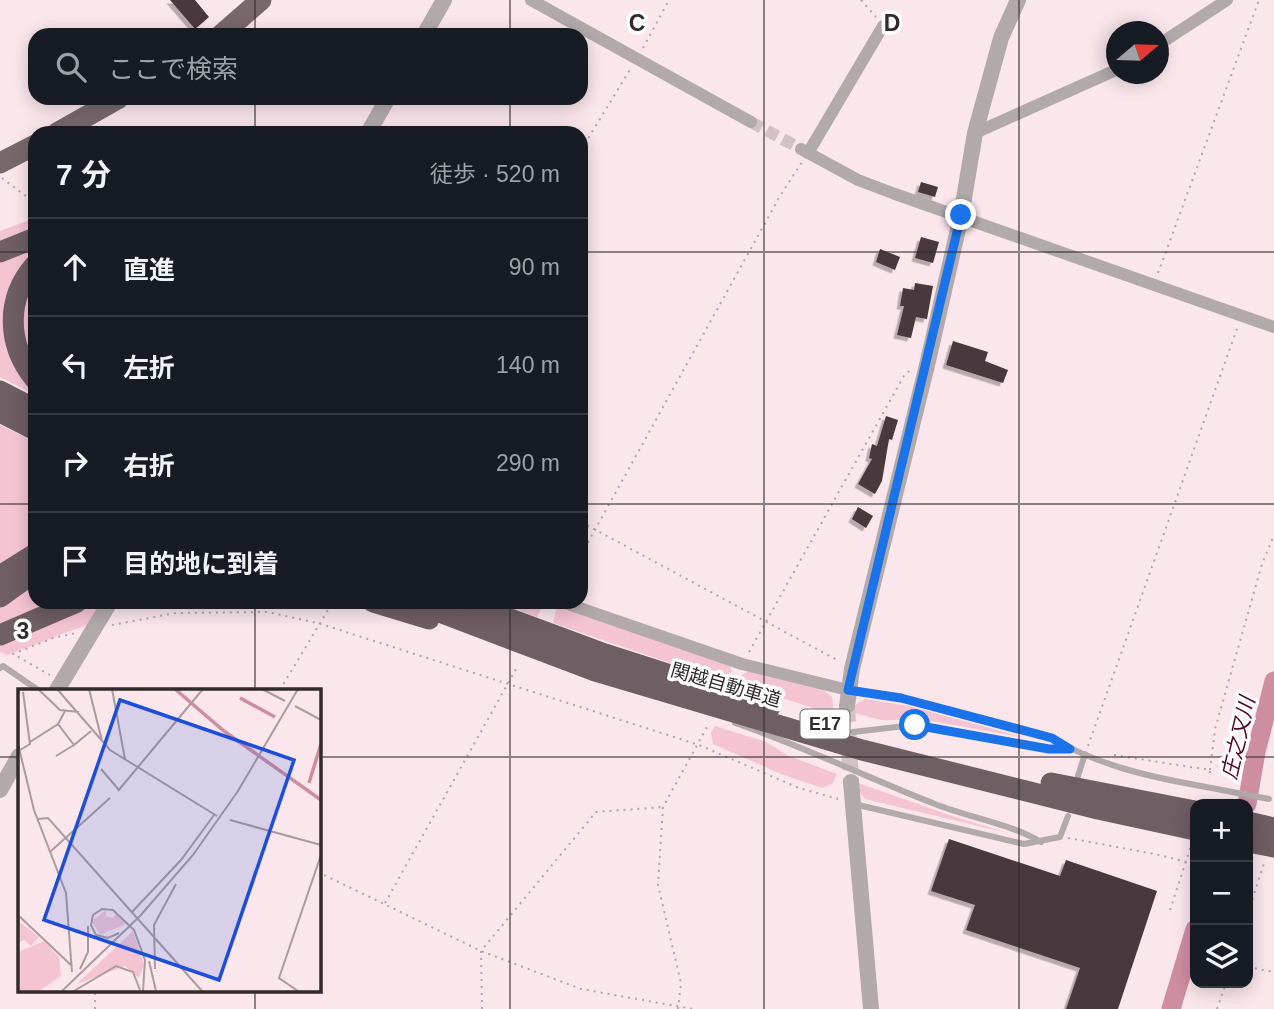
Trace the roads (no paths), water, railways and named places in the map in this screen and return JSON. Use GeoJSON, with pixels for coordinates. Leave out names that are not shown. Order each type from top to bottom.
{"type":"FeatureCollection","features":[{"type":"Feature","properties":{"kind":"highway"},"geometry":{"type":"LineString","coordinates":[[228,28],[261,0]]}},
{"type":"Feature","properties":{"kind":"highway"},"geometry":{"type":"LineString","coordinates":[[69,126],[107,105]]}},
{"type":"Feature","properties":{"kind":"highway"},"geometry":{"type":"LineString","coordinates":[[0,163],[28,149]]}},
{"type":"Feature","properties":{"kind":"highway"},"geometry":{"type":"LineString","coordinates":[[0,253],[28,241]]}},
{"type":"Feature","properties":{"kind":"highway"},"geometry":{"type":"LineString","coordinates":[[28,277],[18,293],[13,327],[22,359],[28,368]]}},
{"type":"Feature","properties":{"kind":"highway"},"geometry":{"type":"LineString","coordinates":[[0,391],[28,405]]}},
{"type":"Feature","properties":{"kind":"highway"},"geometry":{"type":"LineString","coordinates":[[0,412],[28,426]]}},
{"type":"Feature","properties":{"kind":"highway"},"geometry":{"type":"LineString","coordinates":[[0,576],[28,558]]}},
{"type":"Feature","properties":{"kind":"highway"},"geometry":{"type":"LineString","coordinates":[[0,597],[28,577]]}},
{"type":"Feature","properties":{"kind":"highway"},"geometry":{"type":"LineString","coordinates":[[0,635],[61,609]]}},
{"type":"Feature","properties":{"kind":"highway"},"geometry":{"type":"LineString","coordinates":[[396,609],[595,671]]}},
{"type":"Feature","properties":{"kind":"highway","name":"関越自動車道"},"geometry":{"type":"LineString","coordinates":[[431,609],[595,671],[874,753],[1190,835]]}},
{"type":"Feature","properties":{"kind":"highway","name":"関越自動車道"},"geometry":{"type":"LineString","coordinates":[[483,609],[605,653],[853,732],[1014,775],[1190,810]]}},
{"type":"Feature","properties":{"kind":"highway"},"geometry":{"type":"LineString","coordinates":[[1253,823],[1274,828]]}},
{"type":"Feature","properties":{"kind":"highway"},"geometry":{"type":"LineString","coordinates":[[1253,843],[1271,848]]}},
{"type":"Feature","properties":{"kind":"street"},"geometry":{"type":"LineString","coordinates":[[428,28],[444,0]]}},
{"type":"Feature","properties":{"kind":"street"},"geometry":{"type":"LineString","coordinates":[[531,0],[581,28]]}},
{"type":"Feature","properties":{"kind":"street"},"geometry":{"type":"LineString","coordinates":[[583,609],[848,698],[852,668],[961,215],[975,133],[1000,38],[1018,0]]}},
{"type":"Feature","properties":{"kind":"street"},"geometry":{"type":"LineString","coordinates":[[1169,38],[1227,0]]}},
{"type":"Feature","properties":{"kind":"street"},"geometry":{"type":"LineString","coordinates":[[883,26],[804,151],[858,180],[1274,327]]}},
{"type":"Feature","properties":{"kind":"street"},"geometry":{"type":"LineString","coordinates":[[588,32],[751,122]]}},
{"type":"Feature","properties":{"kind":"street"},"geometry":{"type":"LineString","coordinates":[[975,133],[1106,74]]}},
{"type":"Feature","properties":{"kind":"street"},"geometry":{"type":"LineString","coordinates":[[372,126],[383,105]]}},
{"type":"Feature","properties":{"kind":"street"},"geometry":{"type":"LineString","coordinates":[[59,687],[106,609]]}},
{"type":"Feature","properties":{"kind":"street"},"geometry":{"type":"LineString","coordinates":[[0,790],[18,758]]}},
{"type":"Feature","properties":{"kind":"street"},"geometry":{"type":"LineString","coordinates":[[851,782],[871,1009]]}},
{"type":"Feature","properties":{"kind":"lane"},"geometry":{"type":"LineString","coordinates":[[0,668],[3,666],[35,689]]}},
{"type":"Feature","properties":{"kind":"lane"},"geometry":{"type":"LineString","coordinates":[[848,698],[901,698],[1052,738],[1070,749],[1122,769],[1272,799]]}},
{"type":"Feature","properties":{"kind":"lane"},"geometry":{"type":"LineString","coordinates":[[702,702],[719,718]]}},
{"type":"Feature","properties":{"kind":"lane"},"geometry":{"type":"LineString","coordinates":[[732,722],[944,808],[1023,831],[1041,842]]}},
{"type":"Feature","properties":{"kind":"lane"},"geometry":{"type":"LineString","coordinates":[[853,732],[915,725],[1049,749],[1070,749]]}},
{"type":"Feature","properties":{"kind":"lane"},"geometry":{"type":"LineString","coordinates":[[1078,776],[1085,754]]}},
{"type":"Feature","properties":{"kind":"lane"},"geometry":{"type":"LineString","coordinates":[[853,803],[1024,844],[1060,837],[1068,817]]}},
{"type":"Feature","properties":{"kind":"waterway","name":"庄之又川"},"geometry":{"type":"LineString","coordinates":[[1248,799],[1256,752],[1274,681]]}},
{"type":"Feature","properties":{"kind":"waterway","name":"庄之又川"},"geometry":{"type":"LineString","coordinates":[[1171,1009],[1190,946]]}},
{"type":"Feature","properties":{"kind":"tunnel"},"geometry":{"type":"LineString","coordinates":[[751,122],[801,149]]}},
{"type":"Feature","properties":{"kind":"tunnel"},"geometry":{"type":"LineString","coordinates":[[847,706],[851,782]]}}]}
